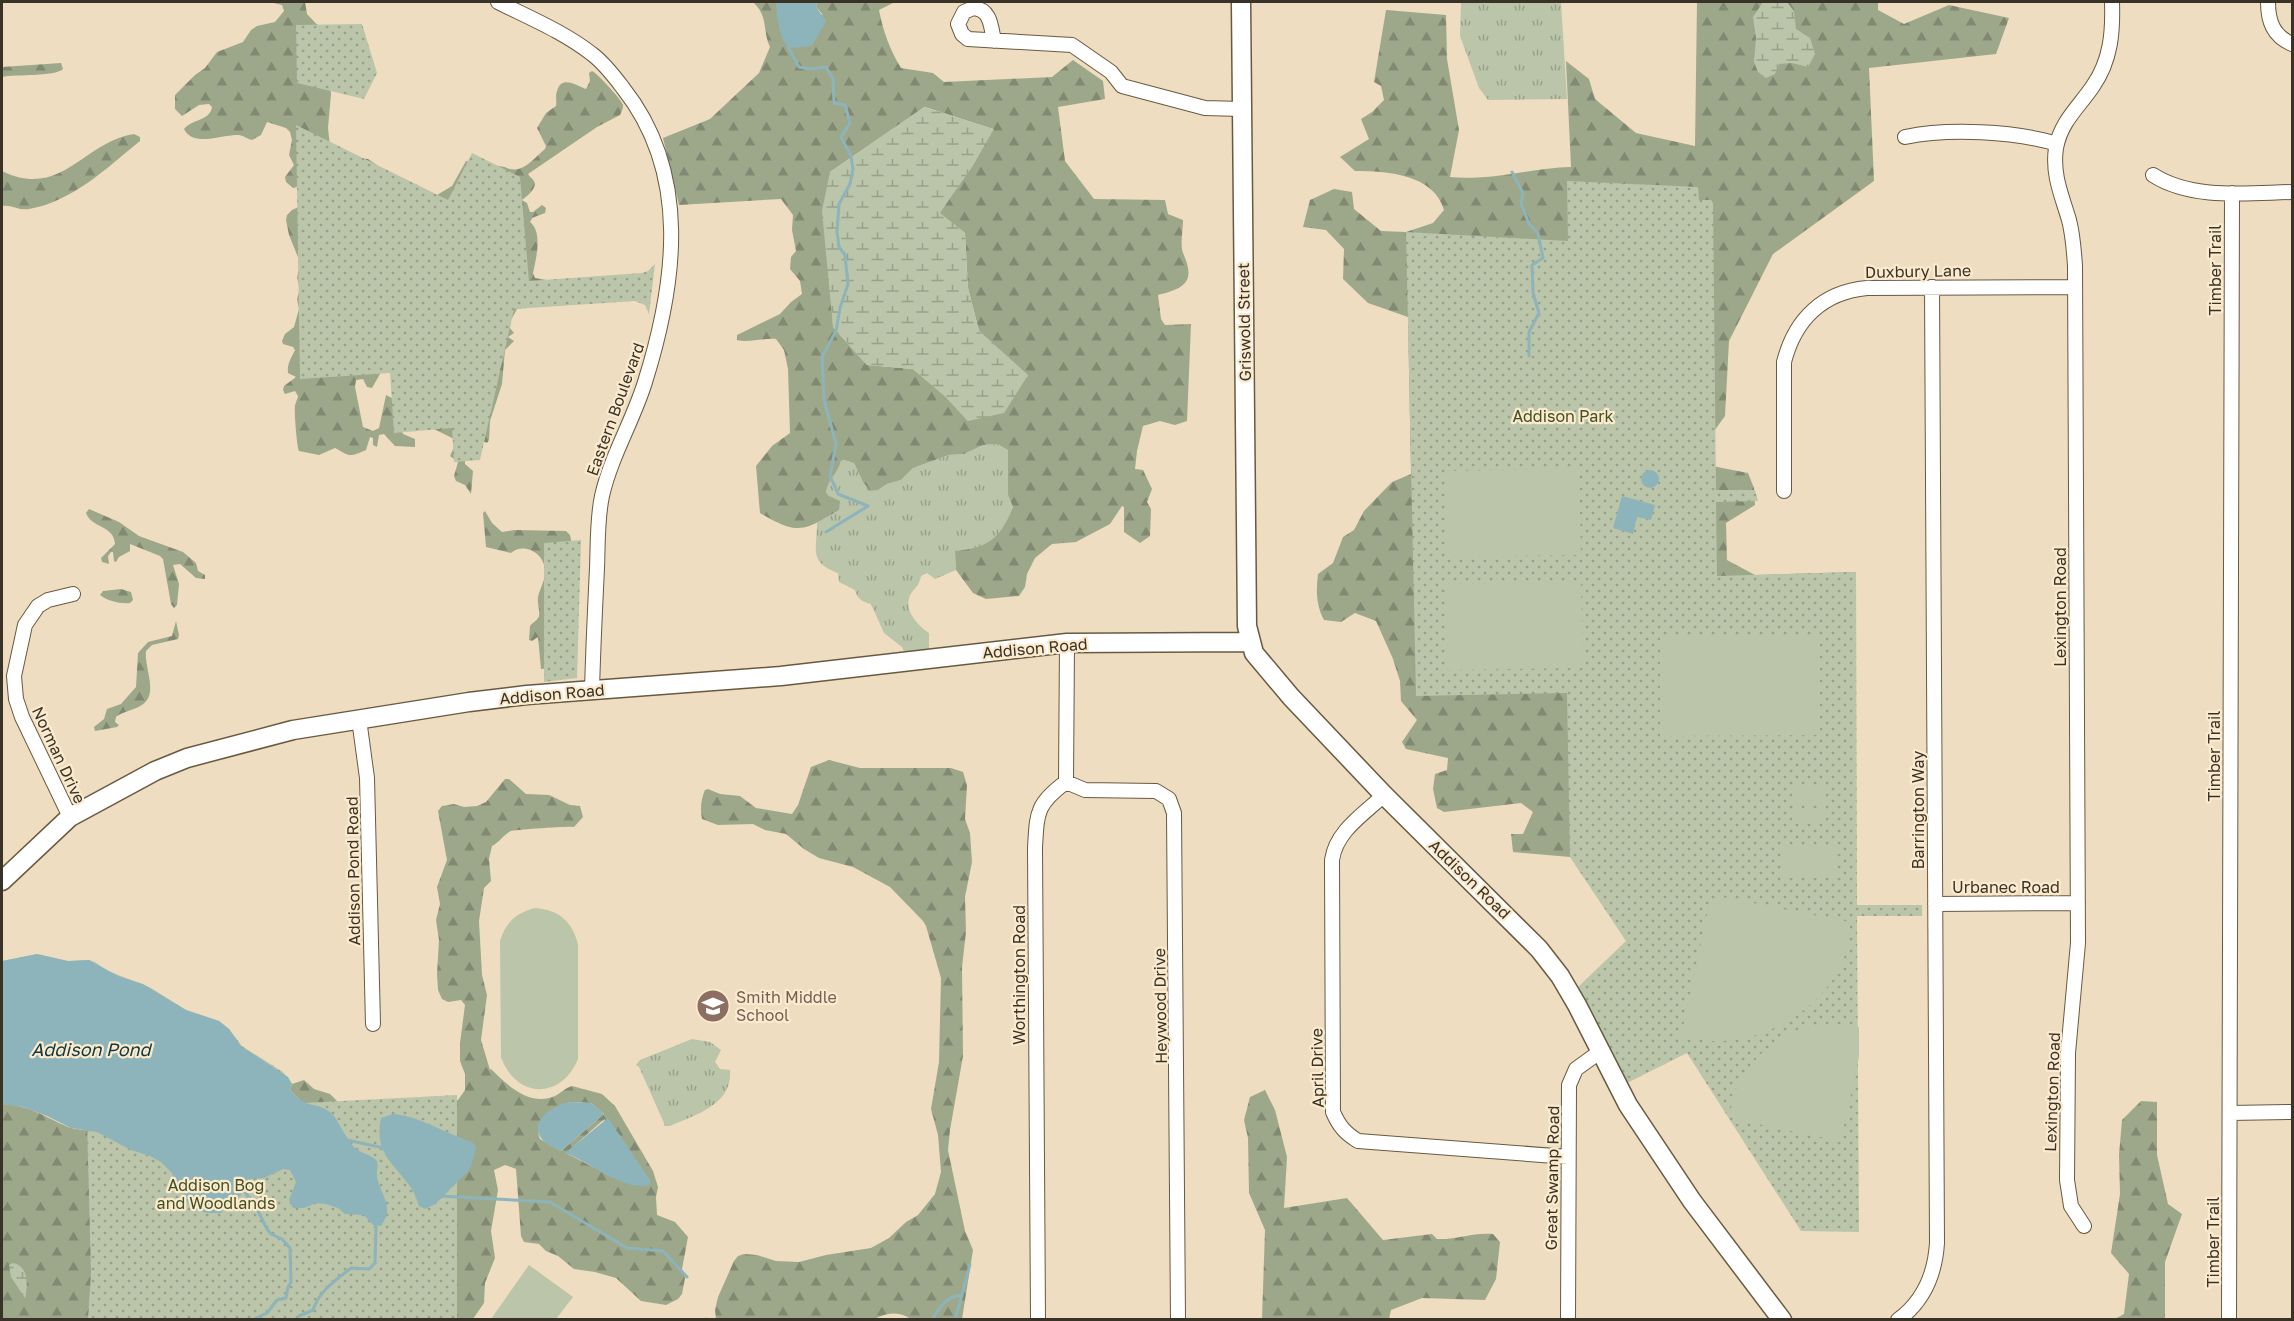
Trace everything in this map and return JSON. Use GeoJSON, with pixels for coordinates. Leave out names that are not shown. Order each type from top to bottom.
{"type":"FeatureCollection","features":[{"type":"Feature","properties":{"kind":"main road","name":"Griswold Street"},"geometry":{"type":"LineString","coordinates":[[1241,2],[1247,616],[1250,642]]}},
{"type":"Feature","properties":{"kind":"main road","name":"Addison Road"},"geometry":{"type":"LineString","coordinates":[[2,881],[70,817],[155,771],[187,758],[270,735],[469,702],[804,674],[1067,643],[1250,642],[1254,653],[1269,673],[1384,795],[1539,949],[1560,976],[1628,1105],[1692,1201],[1782,1320]]}},
{"type":"Feature","properties":{"kind":"street","name":"Eastern Boulevard"},"geometry":{"type":"LineString","coordinates":[[498,2],[562,34],[594,56],[613,75],[645,119],[661,155],[670,194],[672,247],[660,328],[644,385],[614,457],[602,497],[592,691]]}},
{"type":"Feature","properties":{"kind":"street","name":"Lexington Road"},"geometry":{"type":"LineString","coordinates":[[2084,1226],[2071,1206],[2067,1180],[2068,1053],[2077,966],[2078,903],[2075,286],[2072,237],[2056,177],[2057,144],[2066,120],[2093,86],[2104,65],[2111,42],[2112,2]]}},
{"type":"Feature","properties":{"kind":"street"},"geometry":{"type":"LineString","coordinates":[[2268,2],[2274,31],[2292,44]]}},
{"type":"Feature","properties":{"kind":"street"},"geometry":{"type":"LineString","coordinates":[[994,41],[1072,45],[1111,72],[1122,86],[1195,106],[1241,109]]}},
{"type":"Feature","properties":{"kind":"street"},"geometry":{"type":"LineString","coordinates":[[1905,137],[1932,133],[2001,133],[2031,137],[2057,144]]}},
{"type":"Feature","properties":{"kind":"street"},"geometry":{"type":"LineString","coordinates":[[2153,175],[2167,184],[2187,190],[2232,193],[2292,192]]}},
{"type":"Feature","properties":{"kind":"street","name":"Timber Trail"},"geometry":{"type":"LineString","coordinates":[[2229,1320],[2232,193]]}},
{"type":"Feature","properties":{"kind":"street","name":"Duxbury Lane"},"geometry":{"type":"LineString","coordinates":[[1784,491],[1783,372],[1787,352],[1800,324],[1820,303],[1846,291],[1867,288],[2075,286]]}},
{"type":"Feature","properties":{"kind":"street","name":"Barrington Way"},"geometry":{"type":"LineString","coordinates":[[1898,1320],[1923,1294],[1932,1274],[1936,1253],[1932,287]]}},
{"type":"Feature","properties":{"kind":"street","name":"Norman Drive"},"geometry":{"type":"LineString","coordinates":[[70,817],[22,717],[16,699],[14,676],[25,625],[38,606],[48,600],[73,594]]}},
{"type":"Feature","properties":{"kind":"street"},"geometry":{"type":"LineString","coordinates":[[1066,782],[1067,643]]}},
{"type":"Feature","properties":{"kind":"street","name":"Addison Pond Road"},"geometry":{"type":"LineString","coordinates":[[359,719],[367,778],[373,1024]]}},
{"type":"Feature","properties":{"kind":"street","name":"Worthington Road"},"geometry":{"type":"LineString","coordinates":[[1038,1320],[1035,848],[1039,813],[1047,796],[1066,782]]}},
{"type":"Feature","properties":{"kind":"street","name":"Heywood Drive"},"geometry":{"type":"LineString","coordinates":[[1066,782],[1085,790],[1156,791],[1169,799],[1174,813],[1178,1320]]}},
{"type":"Feature","properties":{"kind":"street","name":"April Drive"},"geometry":{"type":"LineString","coordinates":[[1384,795],[1341,835],[1334,848],[1332,860],[1333,1112],[1338,1124],[1346,1134],[1358,1141],[1568,1157]]}},
{"type":"Feature","properties":{"kind":"street","name":"Urbanec Road"},"geometry":{"type":"LineString","coordinates":[[1935,904],[2078,903]]}},
{"type":"Feature","properties":{"kind":"street","name":"Great Swamp Road"},"geometry":{"type":"LineString","coordinates":[[1568,1320],[1568,1157],[1571,1079],[1580,1065],[1601,1051]]}},
{"type":"Feature","properties":{"kind":"street"},"geometry":{"type":"LineString","coordinates":[[2230,1113],[2292,1112]]}},
{"type":"Feature","properties":{"kind":"green space"},"geometry":{"type":"Polygon","coordinates":[[[269,2],[305,2],[307,14],[326,34],[331,94],[328,128],[331,156],[380,374],[372,388],[367,387],[363,379],[356,380],[355,387],[363,427],[373,431],[379,428],[386,395],[392,398],[403,434],[415,439],[415,447],[395,446],[384,434],[379,435],[377,447],[373,445],[373,438],[370,437],[366,450],[352,455],[335,448],[319,455],[299,451],[295,409],[298,396],[295,391],[285,394],[283,390],[284,386],[296,377],[288,373],[295,350],[283,344],[282,341],[285,334],[294,327],[299,309],[297,299],[300,288],[297,278],[300,262],[289,235],[286,220],[292,210],[303,205],[306,185],[293,188],[286,182],[285,177],[294,165],[289,155],[292,140],[290,132],[286,128],[267,122],[261,135],[252,140],[238,135],[209,139],[194,138],[184,129],[208,115],[212,107],[209,104],[199,105],[182,116],[175,109],[175,95],[205,68],[217,52],[243,42],[251,30],[257,26],[275,22],[284,11],[282,5],[269,2]]]}},
{"type":"Feature","properties":{"kind":"green space"},"geometry":{"type":"Polygon","coordinates":[[[753,2],[776,2],[776,4],[823,15],[816,7],[817,2],[895,2],[879,10],[887,40],[901,68],[933,73],[944,82],[1052,77],[1073,60],[1103,81],[1105,99],[1058,107],[1065,161],[1094,199],[1165,200],[1168,214],[1183,220],[1182,250],[1187,263],[1188,277],[1186,282],[1175,290],[1158,295],[1161,319],[1165,325],[1191,324],[1187,421],[1175,425],[1160,421],[1143,426],[1135,469],[1143,470],[1152,489],[1147,502],[1151,509],[1150,536],[1140,543],[1124,532],[1124,507],[1122,506],[1110,524],[1076,542],[1052,544],[1035,558],[1027,574],[1025,587],[1019,596],[986,599],[973,593],[956,570],[955,551],[976,547],[991,540],[1003,527],[1013,507],[1008,495],[1008,450],[997,444],[983,445],[964,454],[949,455],[913,468],[901,480],[870,491],[854,463],[844,460],[841,461],[826,492],[840,501],[839,510],[816,523],[800,528],[783,525],[760,513],[756,466],[772,446],[790,433],[788,369],[784,350],[776,339],[741,341],[737,340],[737,335],[780,314],[802,294],[800,281],[790,269],[791,257],[796,251],[792,230],[793,215],[781,199],[679,205],[663,138],[710,119],[759,73],[770,47],[763,18],[753,2]],[[925,107],[830,172],[833,327],[867,365],[913,369],[946,397],[968,421],[1028,376],[979,331],[968,288],[965,233],[939,213],[973,165],[993,129],[925,107]]]}},
{"type":"Feature","properties":{"kind":"green space"},"geometry":{"type":"Polygon","coordinates":[[[1461,2],[1561,2],[1567,99],[1488,100],[1479,88],[1460,36],[1461,2]]]}},
{"type":"Feature","properties":{"kind":"green space"},"geometry":{"type":"Polygon","coordinates":[[[1697,2],[1878,2],[1878,10],[1904,24],[1949,5],[2009,18],[1996,54],[1869,68],[1874,181],[1773,254],[1729,341],[1725,416],[1701,449],[1702,464],[1748,473],[1754,488],[1755,505],[1726,523],[1727,560],[1755,575],[1856,572],[1856,625],[1577,676],[1578,852],[1570,857],[1513,852],[1511,834],[1523,834],[1533,812],[1521,803],[1444,812],[1437,808],[1433,789],[1435,774],[1447,770],[1448,758],[1406,749],[1402,742],[1417,720],[1401,701],[1400,681],[1376,621],[1355,613],[1341,622],[1324,620],[1319,609],[1318,574],[1333,563],[1343,537],[1354,530],[1364,511],[1392,482],[1411,474],[1408,317],[1368,303],[1343,279],[1344,249],[1326,230],[1303,227],[1310,200],[1334,189],[1352,192],[1354,209],[1381,231],[1406,232],[1433,223],[1444,210],[1439,198],[1420,182],[1394,174],[1355,171],[1340,157],[1369,139],[1361,119],[1384,100],[1381,86],[1374,82],[1386,10],[1446,15],[1447,59],[1459,130],[1450,177],[1465,178],[1571,167],[1566,61],[1589,79],[1595,99],[1636,133],[1695,146],[1697,2]]]}},
{"type":"Feature","properties":{"kind":"green space"},"geometry":{"type":"Polygon","coordinates":[[[1763,2],[1787,2],[1794,11],[1796,29],[1810,38],[1815,54],[1808,67],[1792,63],[1779,64],[1775,74],[1766,78],[1758,72],[1754,62],[1756,38],[1753,17],[1763,2]]]}},
{"type":"Feature","properties":{"kind":"green space"},"geometry":{"type":"Polygon","coordinates":[[[362,24],[377,73],[364,99],[297,83],[296,25],[362,24]]]}},
{"type":"Feature","properties":{"kind":"green space"},"geometry":{"type":"Polygon","coordinates":[[[61,63],[63,69],[58,72],[2,77],[2,67],[61,63]]]}},
{"type":"Feature","properties":{"kind":"green space"},"geometry":{"type":"Polygon","coordinates":[[[592,71],[618,98],[623,109],[620,115],[597,127],[528,174],[535,184],[531,192],[522,200],[527,203],[530,212],[542,205],[546,208],[545,213],[532,218],[530,222],[534,226],[537,239],[533,273],[535,278],[547,280],[544,305],[517,309],[511,320],[510,328],[514,333],[508,337],[514,341],[505,350],[502,384],[490,421],[489,440],[487,443],[479,439],[465,461],[465,464],[473,471],[471,494],[465,485],[456,481],[454,476],[458,462],[450,456],[454,447],[454,439],[432,428],[359,158],[368,159],[377,165],[378,169],[405,183],[416,184],[430,194],[437,195],[452,186],[466,161],[511,169],[522,168],[545,149],[546,146],[537,128],[546,113],[556,106],[556,93],[559,86],[566,82],[586,89],[590,81],[589,73],[592,71]]]}},
{"type":"Feature","properties":{"kind":"green space"},"geometry":{"type":"Polygon","coordinates":[[[924,107],[994,129],[973,165],[940,213],[965,233],[968,288],[979,331],[1028,375],[1004,413],[968,421],[946,397],[913,369],[867,365],[833,327],[822,211],[830,172],[924,107]]]}},
{"type":"Feature","properties":{"kind":"green space"},"geometry":{"type":"Polygon","coordinates":[[[296,125],[448,200],[472,153],[520,177],[529,281],[642,273],[655,264],[649,314],[645,305],[635,301],[514,309],[480,460],[454,462],[452,428],[394,433],[390,373],[300,379],[296,125]]]}},
{"type":"Feature","properties":{"kind":"green space"},"geometry":{"type":"Polygon","coordinates":[[[134,134],[140,137],[140,141],[75,191],[45,205],[29,209],[2,206],[2,171],[23,178],[40,179],[56,174],[116,139],[134,134]]]}},
{"type":"Feature","properties":{"kind":"green space","name":"Addison Park"},"geometry":{"type":"Polygon","coordinates":[[[1567,181],[1698,187],[1699,200],[1713,200],[1716,490],[1755,490],[1758,501],[1716,502],[1717,576],[1856,572],[1857,905],[1922,905],[1922,916],[1857,916],[1859,1232],[1801,1231],[1687,1053],[1627,1083],[1578,987],[1626,941],[1570,857],[1567,693],[1416,696],[1406,232],[1568,241],[1567,181]]]}},
{"type":"Feature","properties":{"kind":"green space"},"geometry":{"type":"Polygon","coordinates":[[[997,444],[1008,450],[1008,495],[1013,507],[998,535],[992,540],[977,548],[955,551],[956,570],[935,579],[927,573],[921,576],[908,604],[915,621],[929,633],[929,652],[905,654],[902,647],[884,633],[871,604],[861,600],[855,590],[839,582],[838,573],[828,569],[818,559],[816,554],[817,523],[839,510],[826,492],[829,484],[841,461],[844,460],[854,463],[870,491],[901,480],[913,468],[949,455],[964,454],[983,445],[997,444]]]}},
{"type":"Feature","properties":{"kind":"green space"},"geometry":{"type":"Polygon","coordinates":[[[1579,469],[1581,555],[1446,557],[1445,471],[1579,469]]]}},
{"type":"Feature","properties":{"kind":"green space"},"geometry":{"type":"Polygon","coordinates":[[[89,509],[119,522],[139,536],[183,552],[196,563],[198,571],[205,575],[205,579],[196,578],[180,564],[173,565],[179,584],[177,605],[174,608],[171,604],[163,559],[160,556],[130,544],[130,551],[119,557],[116,562],[111,552],[108,556],[109,564],[102,562],[101,558],[115,544],[114,538],[107,530],[92,522],[86,513],[89,509]]]}},
{"type":"Feature","properties":{"kind":"green space"},"geometry":{"type":"Polygon","coordinates":[[[485,511],[492,523],[502,532],[566,531],[570,535],[573,549],[553,668],[541,669],[538,637],[532,641],[529,640],[530,626],[539,616],[538,597],[545,577],[544,564],[537,554],[527,549],[511,553],[486,547],[483,513],[485,511]]]}},
{"type":"Feature","properties":{"kind":"green space"},"geometry":{"type":"Polygon","coordinates":[[[581,540],[577,678],[544,682],[544,543],[581,540]]]}},
{"type":"Feature","properties":{"kind":"green space"},"geometry":{"type":"Polygon","coordinates":[[[1581,582],[1583,668],[1448,670],[1447,584],[1581,582]]]}},
{"type":"Feature","properties":{"kind":"green space"},"geometry":{"type":"Polygon","coordinates":[[[121,589],[131,592],[133,600],[130,603],[114,602],[100,595],[103,591],[121,589]]]}},
{"type":"Feature","properties":{"kind":"green space"},"geometry":{"type":"Polygon","coordinates":[[[176,621],[178,639],[152,645],[146,651],[150,680],[150,694],[147,700],[139,707],[116,717],[115,722],[119,725],[117,727],[95,731],[94,727],[104,719],[107,709],[121,704],[136,687],[138,653],[148,642],[172,636],[176,621]]]}},
{"type":"Feature","properties":{"kind":"green space"},"geometry":{"type":"Polygon","coordinates":[[[1660,635],[1820,635],[1820,735],[1660,736],[1660,635]]]}},
{"type":"Feature","properties":{"kind":"green space"},"geometry":{"type":"Polygon","coordinates":[[[829,760],[860,768],[951,768],[963,772],[967,785],[965,819],[970,833],[972,862],[965,897],[966,932],[962,967],[963,1056],[948,1150],[965,1231],[973,1250],[962,1319],[911,1319],[892,1314],[873,1320],[716,1319],[715,1310],[718,1297],[738,1256],[757,1255],[776,1261],[799,1262],[871,1248],[889,1238],[906,1222],[918,1215],[935,1194],[941,1172],[938,1135],[931,1109],[939,1062],[941,978],[923,921],[890,887],[853,867],[819,858],[786,834],[765,830],[753,824],[718,825],[702,819],[702,800],[705,790],[708,789],[720,794],[740,796],[756,808],[792,814],[798,805],[811,767],[829,760]]]}},
{"type":"Feature","properties":{"kind":"green space"},"geometry":{"type":"Polygon","coordinates":[[[505,779],[509,779],[526,794],[549,795],[570,805],[580,806],[583,817],[574,827],[511,831],[492,846],[489,859],[491,881],[484,888],[479,921],[482,975],[487,995],[481,1040],[490,1070],[528,1097],[546,1099],[572,1086],[602,1094],[615,1106],[653,1171],[658,1187],[657,1215],[675,1222],[688,1237],[682,1269],[685,1278],[682,1294],[678,1299],[666,1305],[641,1301],[616,1278],[574,1269],[539,1244],[524,1242],[521,1236],[516,1169],[505,1165],[494,1170],[498,1190],[491,1231],[495,1258],[485,1283],[484,1303],[473,1319],[399,1319],[314,1107],[301,1102],[290,1090],[292,1084],[304,1080],[314,1089],[330,1094],[338,1102],[456,1137],[436,1104],[458,1100],[465,1090],[465,1074],[460,1061],[460,1043],[465,1005],[461,1000],[448,1002],[442,999],[438,990],[439,940],[436,920],[440,904],[437,887],[447,860],[438,811],[442,806],[454,804],[464,807],[477,806],[486,802],[505,779]],[[571,1102],[546,1114],[539,1125],[540,1139],[561,1151],[604,1114],[591,1103],[571,1102]],[[605,1119],[601,1122],[566,1153],[593,1167],[605,1119]]]}},
{"type":"Feature","properties":{"kind":"green space"},"geometry":{"type":"Polygon","coordinates":[[[1826,786],[1826,802],[1792,803],[1792,787],[1826,786]]]}},
{"type":"Feature","properties":{"kind":"green space"},"geometry":{"type":"Polygon","coordinates":[[[1792,808],[1826,808],[1826,824],[1792,824],[1792,808]]]}},
{"type":"Feature","properties":{"kind":"green space"},"geometry":{"type":"Polygon","coordinates":[[[1782,847],[1836,847],[1836,878],[1783,878],[1782,847]]]}},
{"type":"Feature","properties":{"kind":"green space"},"geometry":{"type":"Polygon","coordinates":[[[1717,896],[1850,922],[1848,946],[1840,968],[1827,988],[1810,1005],[1791,1019],[1769,1030],[1746,1038],[1718,1041],[1681,1036],[1710,901],[1717,896]]]}},
{"type":"Feature","properties":{"kind":"green space"},"geometry":{"type":"Polygon","coordinates":[[[535,908],[551,911],[563,918],[572,929],[578,944],[578,1059],[561,1082],[539,1089],[527,1087],[517,1081],[508,1071],[501,1057],[500,941],[505,929],[513,919],[535,908]]]}},
{"type":"Feature","properties":{"kind":"green space","name":"Addison Bog and Woodlands"},"geometry":{"type":"Polygon","coordinates":[[[37,954],[68,961],[95,962],[106,970],[151,988],[186,1010],[219,1021],[229,1029],[242,1046],[283,1072],[292,1084],[290,1090],[303,1103],[457,1095],[457,1319],[88,1319],[91,1273],[87,1121],[2,961],[37,954]]]}},
{"type":"Feature","properties":{"kind":"green space"},"geometry":{"type":"Polygon","coordinates":[[[1837,1024],[1859,1027],[1859,1057],[1842,1135],[1835,1140],[1737,1120],[1731,1107],[1737,1086],[1758,1056],[1783,1037],[1799,1029],[1837,1024]]]}},
{"type":"Feature","properties":{"kind":"green space"},"geometry":{"type":"Polygon","coordinates":[[[692,1039],[710,1042],[721,1050],[715,1062],[720,1069],[730,1070],[729,1082],[719,1100],[710,1107],[670,1126],[664,1126],[639,1067],[636,1065],[640,1060],[692,1039]]]}},
{"type":"Feature","properties":{"kind":"green space"},"geometry":{"type":"Polygon","coordinates":[[[1265,1090],[1275,1110],[1287,1157],[1284,1208],[1347,1198],[1383,1240],[1432,1234],[1437,1239],[1493,1234],[1500,1242],[1496,1279],[1485,1300],[1422,1298],[1391,1310],[1389,1319],[1262,1319],[1265,1230],[1249,1193],[1248,1138],[1244,1120],[1250,1097],[1265,1090]]]}},
{"type":"Feature","properties":{"kind":"green space"},"geometry":{"type":"Polygon","coordinates":[[[2141,1101],[2157,1102],[2157,1155],[2168,1204],[2182,1214],[2165,1262],[2165,1319],[2115,1319],[2124,1314],[2129,1274],[2111,1253],[2120,1194],[2119,1155],[2122,1120],[2141,1101]]]}},
{"type":"Feature","properties":{"kind":"green space"},"geometry":{"type":"Polygon","coordinates":[[[2,1104],[29,1109],[71,1128],[97,1132],[295,1319],[2,1319],[2,1104]]]}},
{"type":"Feature","properties":{"kind":"green space"},"geometry":{"type":"Polygon","coordinates":[[[13,1263],[25,1272],[27,1288],[25,1298],[11,1277],[9,1265],[13,1263]]]}},
{"type":"Feature","properties":{"kind":"green space"},"geometry":{"type":"Polygon","coordinates":[[[529,1265],[573,1297],[556,1319],[491,1319],[529,1265]]]}},
{"type":"Feature","properties":{"kind":"water"},"geometry":{"type":"Polygon","coordinates":[[[776,2],[817,2],[816,7],[826,21],[812,46],[791,48],[787,45],[779,27],[776,2]]]}},
{"type":"Feature","properties":{"kind":"water"},"geometry":{"type":"Polygon","coordinates":[[[1650,470],[1656,473],[1659,479],[1656,485],[1650,488],[1644,485],[1641,479],[1644,473],[1650,470]]]}},
{"type":"Feature","properties":{"kind":"water"},"geometry":{"type":"Polygon","coordinates":[[[1622,496],[1655,505],[1651,520],[1637,517],[1633,534],[1613,528],[1622,496]]]}},
{"type":"Feature","properties":{"kind":"water","name":"Addison Pond"},"geometry":{"type":"Polygon","coordinates":[[[37,954],[68,961],[89,960],[118,976],[143,984],[186,1010],[219,1021],[229,1029],[241,1046],[288,1077],[292,1084],[290,1090],[296,1096],[306,1103],[330,1112],[354,1147],[377,1161],[377,1178],[387,1208],[385,1220],[381,1226],[373,1225],[364,1215],[345,1214],[338,1208],[326,1204],[316,1203],[304,1208],[293,1208],[289,1200],[296,1182],[290,1170],[283,1169],[264,1178],[251,1179],[246,1183],[241,1195],[229,1203],[221,1213],[207,1213],[192,1209],[176,1186],[172,1173],[161,1162],[131,1150],[97,1132],[71,1128],[23,1107],[2,1104],[2,961],[37,954]]]}},
{"type":"Feature","properties":{"kind":"water"},"geometry":{"type":"Polygon","coordinates":[[[571,1102],[591,1103],[604,1114],[561,1151],[541,1138],[538,1131],[539,1124],[550,1110],[571,1102]]]}},
{"type":"Feature","properties":{"kind":"water"},"geometry":{"type":"Polygon","coordinates":[[[393,1114],[423,1122],[472,1142],[476,1147],[468,1171],[440,1200],[425,1209],[419,1206],[412,1189],[383,1149],[380,1140],[381,1118],[393,1114]]]}},
{"type":"Feature","properties":{"kind":"water"},"geometry":{"type":"Polygon","coordinates":[[[608,1118],[650,1180],[650,1185],[640,1186],[618,1180],[565,1153],[608,1118]]]}},
{"type":"Feature","properties":{"kind":"waterway"},"geometry":{"type":"LineString","coordinates":[[788,47],[799,67],[810,69],[826,67],[833,79],[834,103],[845,105],[850,123],[841,137],[851,156],[853,169],[850,184],[839,204],[837,232],[839,247],[845,255],[848,284],[840,308],[836,331],[822,357],[824,400],[836,444],[830,476],[838,494],[868,506],[826,532]]}},
{"type":"Feature","properties":{"kind":"waterway"},"geometry":{"type":"LineString","coordinates":[[1512,172],[1523,193],[1521,203],[1529,224],[1538,233],[1543,258],[1532,265],[1533,293],[1539,313],[1529,332],[1529,356]]}},
{"type":"Feature","properties":{"kind":"waterway"},"geometry":{"type":"LineString","coordinates":[[347,1140],[384,1148]]}},
{"type":"Feature","properties":{"kind":"waterway"},"geometry":{"type":"LineString","coordinates":[[242,1188],[256,1207],[267,1229],[271,1234],[282,1239],[290,1248],[291,1282],[286,1298],[277,1300],[267,1313],[252,1320]]}},
{"type":"Feature","properties":{"kind":"waterway"},"geometry":{"type":"LineString","coordinates":[[440,1196],[550,1202],[627,1248],[663,1251],[687,1277]]}},
{"type":"Feature","properties":{"kind":"waterway"},"geometry":{"type":"LineString","coordinates":[[298,1320],[299,1316],[313,1310],[319,1297],[351,1268],[369,1269],[375,1263],[376,1226]]}},
{"type":"Feature","properties":{"kind":"waterway"},"geometry":{"type":"LineString","coordinates":[[932,1320],[944,1303],[962,1295],[970,1264]]}},
{"type":"Feature","properties":{"kind":"waterway"},"geometry":{"type":"LineString","coordinates":[[955,1320],[962,1295]]}},
{"type":"Feature","properties":{"kind":"place","name":"Smith Middle School"},"geometry":{"type":"Point","coordinates":[713,1006]}}]}
